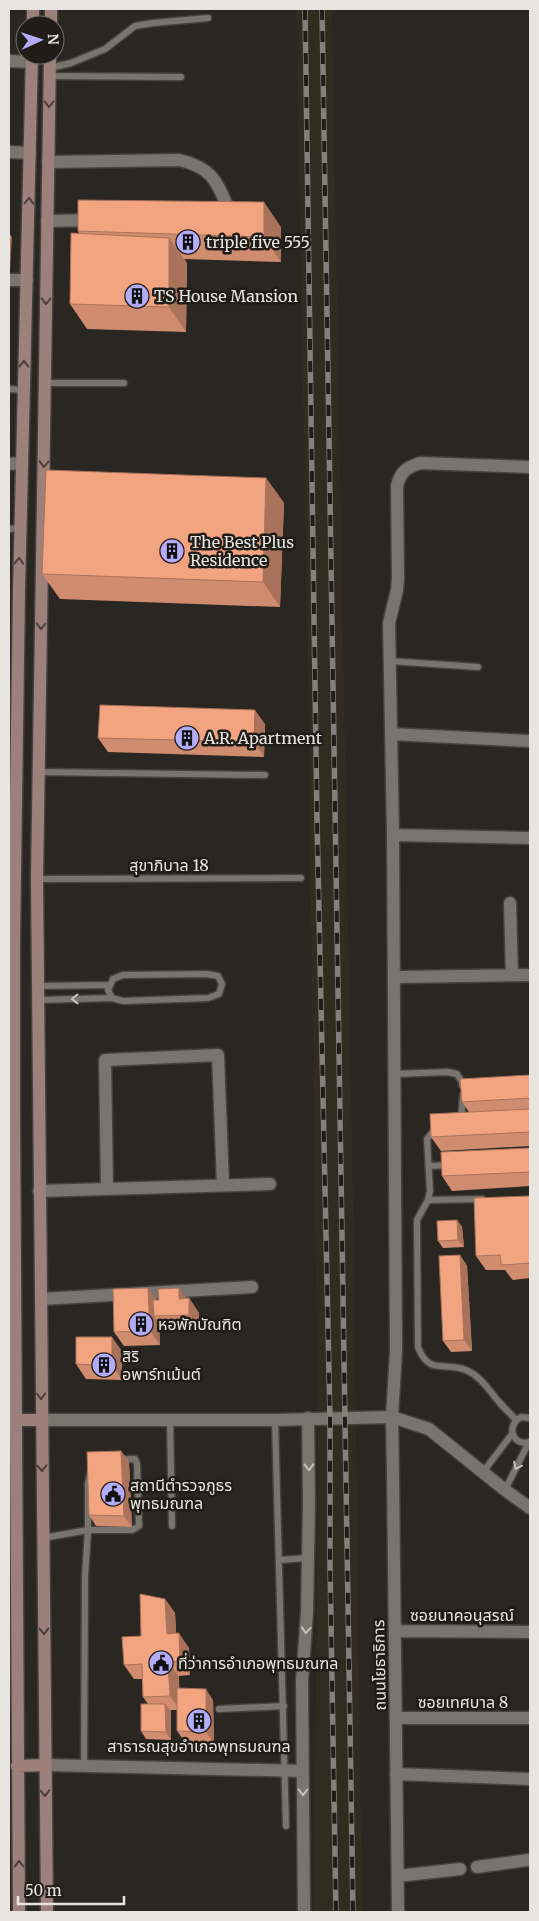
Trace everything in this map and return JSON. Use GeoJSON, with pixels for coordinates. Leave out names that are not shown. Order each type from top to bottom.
{"type":"FeatureCollection","features":[{"type":"Feature","properties":{"kind":"main road"},"geometry":{"type":"LineString","coordinates":[[19,1912],[12,1420],[11,1110],[14,590],[15,529],[22,463],[32,65]]}},
{"type":"Feature","properties":{"kind":"main road"},"geometry":{"type":"LineString","coordinates":[[47,1912],[37,879],[38,772],[48,555],[45,383],[50,65]]}},
{"type":"Feature","properties":{"kind":"main road"},"geometry":{"type":"LineString","coordinates":[[27,280],[46,280]]}},
{"type":"Feature","properties":{"kind":"main road"},"geometry":{"type":"LineString","coordinates":[[12,1420],[41,1420]]}},
{"type":"Feature","properties":{"kind":"main road"},"geometry":{"type":"LineString","coordinates":[[18,1766],[45,1765]]}},
{"type":"Feature","properties":{"kind":"street"},"geometry":{"type":"LineString","coordinates":[[9,152],[30,153]]}},
{"type":"Feature","properties":{"kind":"street"},"geometry":{"type":"LineString","coordinates":[[48,162],[179,160],[192,163],[206,169],[216,180],[233,219],[223,219]]}},
{"type":"Feature","properties":{"kind":"street"},"geometry":{"type":"LineString","coordinates":[[47,221],[106,220]]}},
{"type":"Feature","properties":{"kind":"street"},"geometry":{"type":"LineString","coordinates":[[9,280],[27,280]]}},
{"type":"Feature","properties":{"kind":"street","name":"ถนนโยธาธิการ"},"geometry":{"type":"LineString","coordinates":[[398,1912],[392,1417],[396,1351],[393,835],[388,623],[398,579],[397,486],[400,474],[405,468],[420,462],[530,467]]}},
{"type":"Feature","properties":{"kind":"street"},"geometry":{"type":"LineString","coordinates":[[9,464],[22,463]]}},
{"type":"Feature","properties":{"kind":"street"},"geometry":{"type":"LineString","coordinates":[[391,734],[530,742]]}},
{"type":"Feature","properties":{"kind":"street"},"geometry":{"type":"LineString","coordinates":[[393,835],[530,838]]}},
{"type":"Feature","properties":{"kind":"street"},"geometry":{"type":"LineString","coordinates":[[510,903],[512,975]]}},
{"type":"Feature","properties":{"kind":"street"},"geometry":{"type":"LineString","coordinates":[[394,978],[530,975]]}},
{"type":"Feature","properties":{"kind":"street"},"geometry":{"type":"LineString","coordinates":[[107,1188],[105,1060],[218,1055],[223,1185]]}},
{"type":"Feature","properties":{"kind":"street"},"geometry":{"type":"LineString","coordinates":[[39,1191],[270,1184]]}},
{"type":"Feature","properties":{"kind":"street"},"geometry":{"type":"LineString","coordinates":[[40,1299],[252,1287]]}},
{"type":"Feature","properties":{"kind":"street"},"geometry":{"type":"LineString","coordinates":[[41,1420],[275,1420],[392,1417],[429,1429],[530,1508]]}},
{"type":"Feature","properties":{"kind":"street"},"geometry":{"type":"LineString","coordinates":[[304,1912],[302,1681],[307,1612],[308,1418]]}},
{"type":"Feature","properties":{"kind":"street","name":"ซอยนาคอนุสรณ์"},"geometry":{"type":"LineString","coordinates":[[394,1631],[530,1632]]}},
{"type":"Feature","properties":{"kind":"street","name":"ซอยเทศบาล 8"},"geometry":{"type":"LineString","coordinates":[[396,1718],[530,1718]]}},
{"type":"Feature","properties":{"kind":"street"},"geometry":{"type":"LineString","coordinates":[[45,1765],[303,1771]]}},
{"type":"Feature","properties":{"kind":"street"},"geometry":{"type":"LineString","coordinates":[[396,1774],[530,1779]]}},
{"type":"Feature","properties":{"kind":"street"},"geometry":{"type":"LineString","coordinates":[[478,1867],[528,1860]]}},
{"type":"Feature","properties":{"kind":"street"},"geometry":{"type":"LineString","coordinates":[[398,1876],[460,1869]]}},
{"type":"Feature","properties":{"kind":"lane"},"geometry":{"type":"LineString","coordinates":[[50,72],[106,49],[135,26],[208,18]]}},
{"type":"Feature","properties":{"kind":"lane"},"geometry":{"type":"LineString","coordinates":[[50,72],[181,77]]}},
{"type":"Feature","properties":{"kind":"lane"},"geometry":{"type":"LineString","coordinates":[[45,383],[124,383]]}},
{"type":"Feature","properties":{"kind":"lane"},"geometry":{"type":"LineString","coordinates":[[9,389],[24,390]]}},
{"type":"Feature","properties":{"kind":"lane"},"geometry":{"type":"LineString","coordinates":[[389,661],[478,667]]}},
{"type":"Feature","properties":{"kind":"lane"},"geometry":{"type":"LineString","coordinates":[[38,772],[265,775]]}},
{"type":"Feature","properties":{"kind":"lane","name":"สุขาภิบาล 18"},"geometry":{"type":"LineString","coordinates":[[37,879],[301,878]]}},
{"type":"Feature","properties":{"kind":"lane"},"geometry":{"type":"LineString","coordinates":[[38,1000],[208,998],[219,994],[222,984],[218,976],[207,974],[123,975],[113,979],[110,985],[108,990],[112,998]]}},
{"type":"Feature","properties":{"kind":"lane"},"geometry":{"type":"LineString","coordinates":[[38,986],[110,985]]}},
{"type":"Feature","properties":{"kind":"lane"},"geometry":{"type":"LineString","coordinates":[[394,1074],[448,1072],[457,1074],[462,1082],[463,1111],[457,1122],[471,1121]]}},
{"type":"Feature","properties":{"kind":"lane"},"geometry":{"type":"LineString","coordinates":[[440,1125],[433,1130],[427,1139],[430,1192],[428,1200],[417,1220],[418,1347],[423,1359],[434,1366],[452,1366],[467,1370],[482,1380],[516,1420]]}},
{"type":"Feature","properties":{"kind":"lane"},"geometry":{"type":"LineString","coordinates":[[428,1166],[456,1164]]}},
{"type":"Feature","properties":{"kind":"lane"},"geometry":{"type":"LineString","coordinates":[[428,1200],[493,1199]]}},
{"type":"Feature","properties":{"kind":"lane"},"geometry":{"type":"LineString","coordinates":[[483,1472],[512,1434],[513,1424],[516,1420],[521,1417],[530,1418]]}},
{"type":"Feature","properties":{"kind":"lane"},"geometry":{"type":"LineString","coordinates":[[170,1420],[172,1526]]}},
{"type":"Feature","properties":{"kind":"lane"},"geometry":{"type":"LineString","coordinates":[[275,1420],[286,1826]]}},
{"type":"Feature","properties":{"kind":"lane"},"geometry":{"type":"LineString","coordinates":[[505,1490],[529,1442],[519,1442],[512,1434]]}},
{"type":"Feature","properties":{"kind":"lane"},"geometry":{"type":"LineString","coordinates":[[43,1538],[88,1530],[132,1530],[139,1526],[135,1459],[94,1460],[88,1483],[88,1530],[85,1576],[84,1766]]}},
{"type":"Feature","properties":{"kind":"lane"},"geometry":{"type":"LineString","coordinates":[[279,1560],[308,1558]]}},
{"type":"Feature","properties":{"kind":"lane"},"geometry":{"type":"LineString","coordinates":[[219,1709],[284,1706]]}},
{"type":"Feature","properties":{"kind":"shaded area"},"geometry":{"type":"Polygon","coordinates":[[[296,9],[332,9],[354,1257],[362,1912],[314,1912],[318,1440],[307,610],[296,9]]]}},
{"type":"Feature","properties":{"kind":"building"},"geometry":{"type":"Polygon","coordinates":[[[78,200],[264,202],[264,237],[78,231],[78,200]]]}},
{"type":"Feature","properties":{"kind":"building"},"geometry":{"type":"Polygon","coordinates":[[[71,233],[169,238],[169,307],[70,304],[71,233]]]}},
{"type":"Feature","properties":{"kind":"building","name":"The Best Plus Residence"},"geometry":{"type":"Polygon","coordinates":[[[46,470],[266,478],[263,582],[42,574],[46,470]]]}},
{"type":"Feature","properties":{"kind":"building"},"geometry":{"type":"Polygon","coordinates":[[[100,705],[255,710],[254,742],[98,738],[100,705]]]}},
{"type":"Feature","properties":{"kind":"building"},"geometry":{"type":"Polygon","coordinates":[[[530,1075],[530,1098],[462,1102],[460,1079],[530,1075]]]}},
{"type":"Feature","properties":{"kind":"building"},"geometry":{"type":"Polygon","coordinates":[[[530,1109],[530,1132],[431,1137],[430,1114],[530,1109]]]}},
{"type":"Feature","properties":{"kind":"building"},"geometry":{"type":"Polygon","coordinates":[[[530,1148],[530,1172],[442,1176],[441,1152],[530,1148]]]}},
{"type":"Feature","properties":{"kind":"building"},"geometry":{"type":"Polygon","coordinates":[[[530,1196],[530,1263],[503,1265],[501,1264],[500,1255],[476,1256],[474,1198],[530,1196]]]}},
{"type":"Feature","properties":{"kind":"building"},"geometry":{"type":"Polygon","coordinates":[[[457,1220],[458,1240],[438,1241],[437,1221],[457,1220]]]}},
{"type":"Feature","properties":{"kind":"building"},"geometry":{"type":"Polygon","coordinates":[[[460,1255],[464,1340],[443,1341],[439,1256],[460,1255]]]}},
{"type":"Feature","properties":{"kind":"building"},"geometry":{"type":"Polygon","coordinates":[[[148,1288],[150,1331],[114,1332],[113,1289],[148,1288]]]}},
{"type":"Feature","properties":{"kind":"building"},"geometry":{"type":"Polygon","coordinates":[[[179,1288],[179,1299],[189,1298],[189,1315],[154,1316],[153,1300],[159,1300],[158,1289],[179,1288]]]}},
{"type":"Feature","properties":{"kind":"building"},"geometry":{"type":"Polygon","coordinates":[[[76,1337],[112,1337],[112,1366],[76,1364],[76,1337]]]}},
{"type":"Feature","properties":{"kind":"building","name":"สถานีตำรวจภูธร พุทธมณฑล"},"geometry":{"type":"Polygon","coordinates":[[[121,1451],[124,1516],[89,1515],[87,1452],[121,1451]]]}},
{"type":"Feature","properties":{"kind":"building","name":"ที่ว่าการอำเภอพุทธมณฑล"},"geometry":{"type":"Polygon","coordinates":[[[140,1594],[165,1599],[167,1634],[179,1633],[180,1661],[168,1662],[170,1696],[143,1697],[142,1664],[124,1665],[122,1637],[141,1636],[140,1594]]]}},
{"type":"Feature","properties":{"kind":"building"},"geometry":{"type":"Polygon","coordinates":[[[177,1688],[206,1689],[206,1732],[177,1731],[177,1688]]]}},
{"type":"Feature","properties":{"kind":"building"},"geometry":{"type":"Polygon","coordinates":[[[141,1704],[165,1704],[166,1732],[141,1731],[141,1704]]]}},
{"type":"Feature","properties":{"kind":"railway"},"geometry":{"type":"LineString","coordinates":[[305,9],[317,819],[330,1419],[330,1565],[336,1912]]}},
{"type":"Feature","properties":{"kind":"railway"},"geometry":{"type":"LineString","coordinates":[[322,9],[353,1912]]}},
{"type":"Feature","properties":{"kind":"place","name":"triple five 555"},"geometry":{"type":"Point","coordinates":[188,242]}},
{"type":"Feature","properties":{"kind":"place","name":"TS House Mansion"},"geometry":{"type":"Point","coordinates":[137,296]}},
{"type":"Feature","properties":{"kind":"place","name":"The Best Plus Residence"},"geometry":{"type":"Point","coordinates":[172,551]}},
{"type":"Feature","properties":{"kind":"place","name":"A.R. Apartment"},"geometry":{"type":"Point","coordinates":[187,738]}},
{"type":"Feature","properties":{"kind":"place","name":"หอพักบัณฑิต"},"geometry":{"type":"Point","coordinates":[141,1324]}},
{"type":"Feature","properties":{"kind":"place","name":"สิริ อพาร์ทเม้นต์"},"geometry":{"type":"Point","coordinates":[104,1365]}},
{"type":"Feature","properties":{"kind":"place","name":"สถานีตำรวจภูธร พุทธมณฑล"},"geometry":{"type":"Point","coordinates":[113,1494]}},
{"type":"Feature","properties":{"kind":"place","name":"ที่ว่าการอำเภอพุทธมณฑล"},"geometry":{"type":"Point","coordinates":[161,1663]}},
{"type":"Feature","properties":{"kind":"place","name":"สาธารณสุขอำเภอพุทธมณฑล"},"geometry":{"type":"Point","coordinates":[199,1721]}}]}
